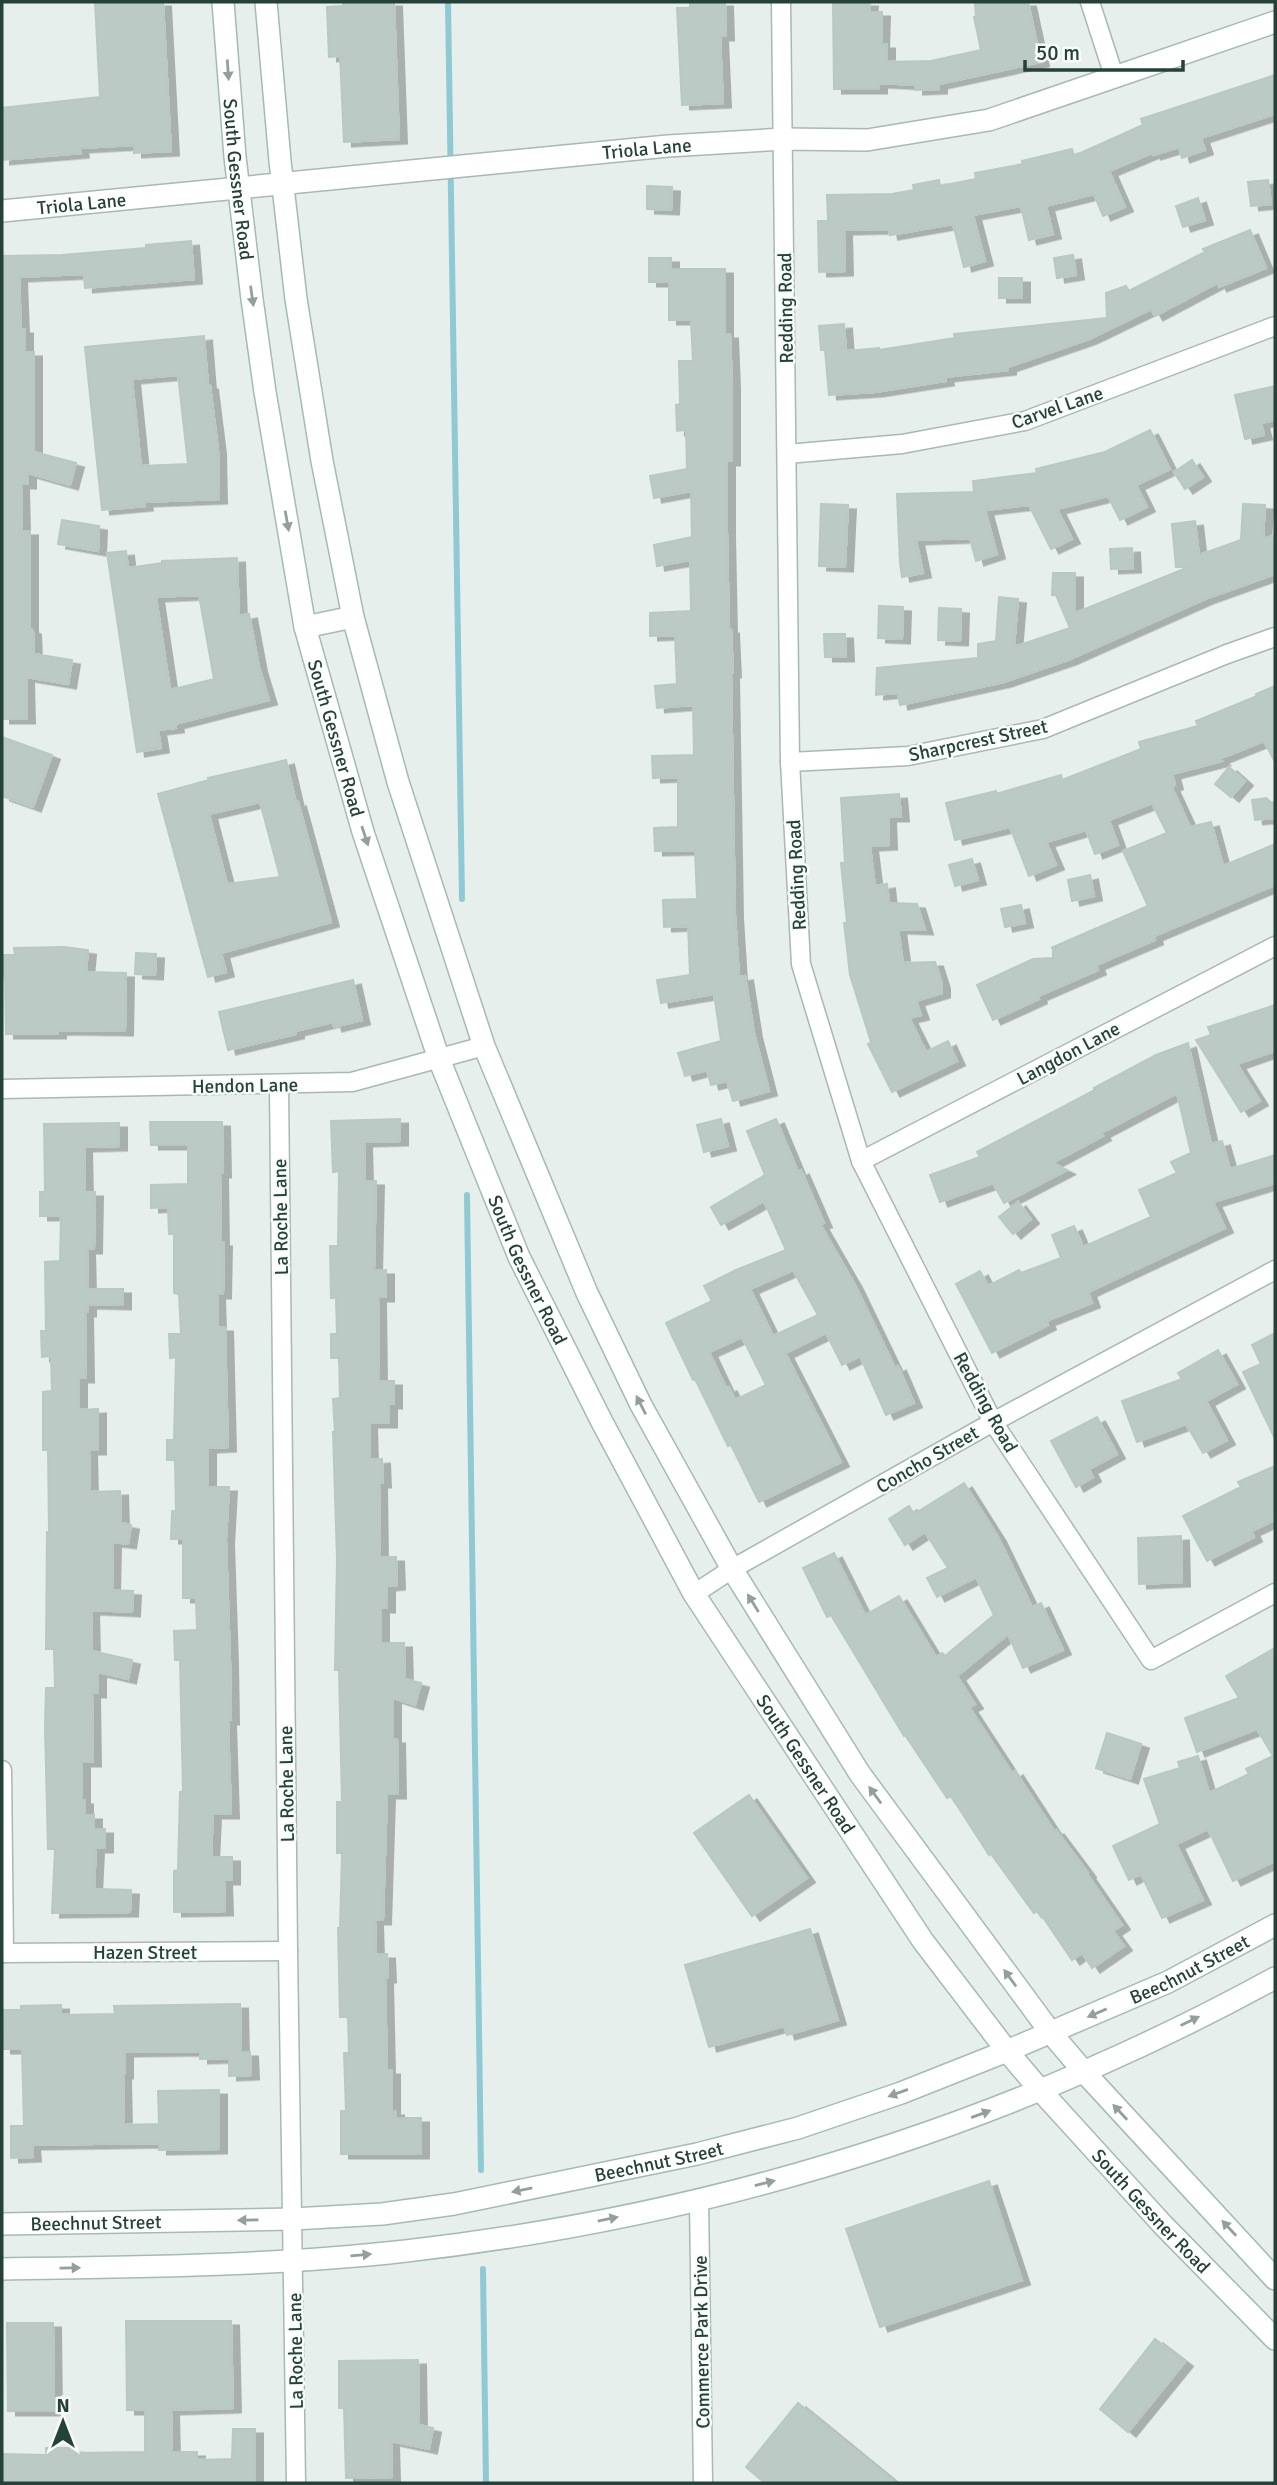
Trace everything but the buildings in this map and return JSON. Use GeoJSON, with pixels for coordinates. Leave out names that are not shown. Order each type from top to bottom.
{"type":"FeatureCollection","features":[{"type":"Feature","properties":{"kind":"main road","name":"South Gessner Road"},"geometry":{"type":"LineString","coordinates":[[223,2],[238,187],[265,392],[305,627],[363,832],[439,1059],[519,1257],[596,1411],[694,1594],[923,1941],[1041,2091],[1163,2225],[1275,2339]]}},
{"type":"Feature","properties":{"kind":"main road","name":"South Gessner Road"},"geometry":{"type":"LineString","coordinates":[[266,2],[282,183],[296,299],[320,447],[353,617],[398,782],[484,1046],[587,1293],[641,1405],[732,1569],[860,1774],[1051,2033],[1084,2073],[1275,2278]]}},
{"type":"Feature","properties":{"kind":"main road","name":"Triola Lane"},"geometry":{"type":"LineString","coordinates":[[2,211],[668,146],[783,139],[867,140],[989,120],[1275,22]]}},
{"type":"Feature","properties":{"kind":"main road"},"geometry":{"type":"LineString","coordinates":[[305,627],[353,617]]}},
{"type":"Feature","properties":{"kind":"main road","name":"Beechnut Street"},"geometry":{"type":"LineString","coordinates":[[2,2224],[293,2219],[382,2214],[454,2204],[720,2148],[798,2128],[901,2093],[1007,2051],[1168,1982],[1275,1925]]}},
{"type":"Feature","properties":{"kind":"main road"},"geometry":{"type":"LineString","coordinates":[[2,2269],[168,2266],[395,2252],[590,2223],[699,2200],[813,2171],[886,2148],[1041,2091],[1084,2073],[1275,1978]]}},
{"type":"Feature","properties":{"kind":"street","name":"Redding Road"},"geometry":{"type":"LineString","coordinates":[[781,2],[790,762],[801,964],[861,1161],[993,1422],[1151,1660],[1275,1593]]}},
{"type":"Feature","properties":{"kind":"street"},"geometry":{"type":"LineString","coordinates":[[1090,2],[1114,76]]}},
{"type":"Feature","properties":{"kind":"street","name":"Carvel Lane"},"geometry":{"type":"LineString","coordinates":[[787,454],[902,444],[1025,421],[1275,326]]}},
{"type":"Feature","properties":{"kind":"street","name":"Sharpcrest Street"},"geometry":{"type":"LineString","coordinates":[[790,762],[908,756],[1043,729],[1275,637]]}},
{"type":"Feature","properties":{"kind":"street","name":"Langdon Lane"},"geometry":{"type":"LineString","coordinates":[[861,1161],[1275,946]]}},
{"type":"Feature","properties":{"kind":"street","name":"Hendon Lane"},"geometry":{"type":"LineString","coordinates":[[2,1089],[352,1082],[484,1046]]}},
{"type":"Feature","properties":{"kind":"street","name":"La Roche Lane"},"geometry":{"type":"LineString","coordinates":[[279,1085],[296,2483]]}},
{"type":"Feature","properties":{"kind":"street","name":"Concho Street"},"geometry":{"type":"LineString","coordinates":[[694,1594],[732,1569],[993,1422],[1275,1270]]}},
{"type":"Feature","properties":{"kind":"street"},"geometry":{"type":"LineString","coordinates":[[2,1770],[3,1954]]}},
{"type":"Feature","properties":{"kind":"street","name":"Hazen Street"},"geometry":{"type":"LineString","coordinates":[[3,1954],[288,1951]]}},
{"type":"Feature","properties":{"kind":"street","name":"Commerce Park Drive"},"geometry":{"type":"LineString","coordinates":[[699,2200],[703,2483]]}},
{"type":"Feature","properties":{"kind":"waterway"},"geometry":{"type":"LineString","coordinates":[[448,2],[462,899]]}},
{"type":"Feature","properties":{"kind":"waterway"},"geometry":{"type":"LineString","coordinates":[[467,1195],[481,2170]]}},
{"type":"Feature","properties":{"kind":"waterway"},"geometry":{"type":"LineString","coordinates":[[483,2269],[486,2483]]}}]}
